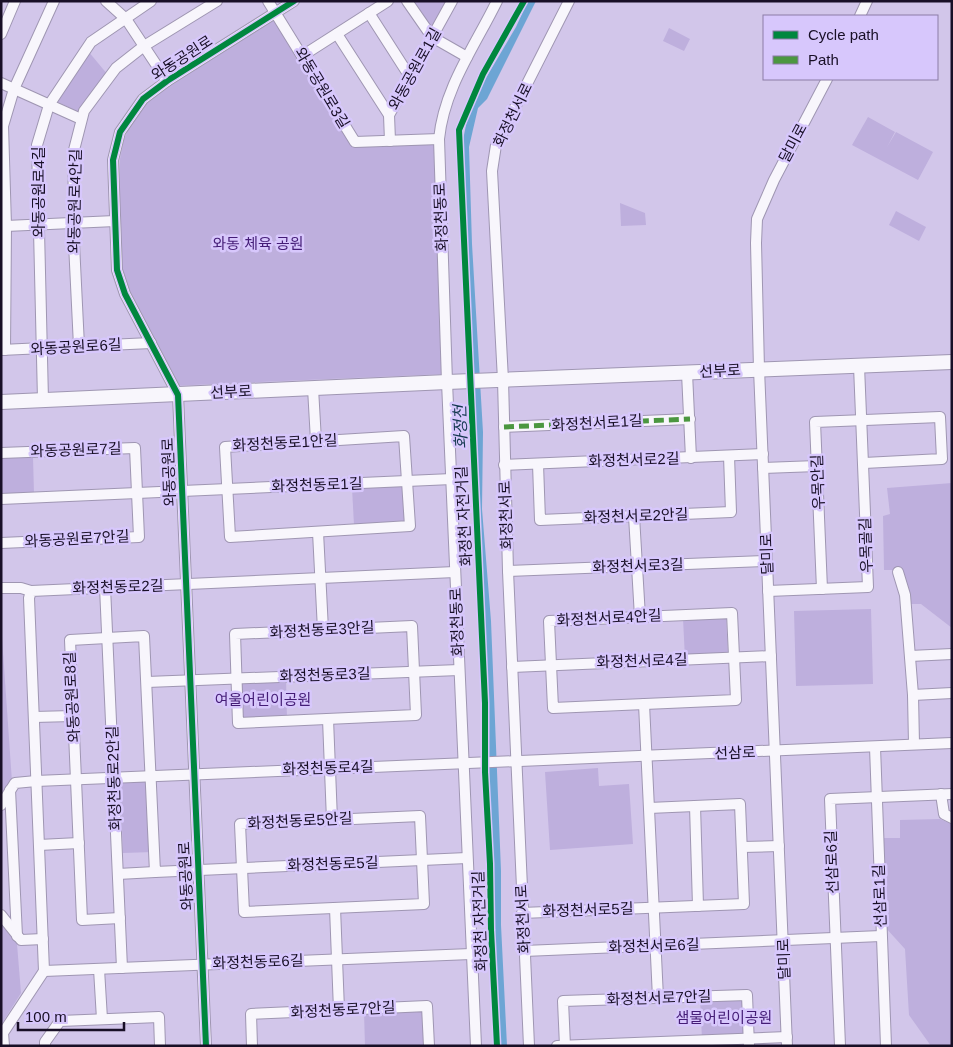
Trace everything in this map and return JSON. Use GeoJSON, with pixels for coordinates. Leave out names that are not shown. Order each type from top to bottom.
{"type":"FeatureCollection","features":[{"type":"Feature","properties":{"kind":"main road","name":"선부로"},"geometry":{"type":"LineString","coordinates":[[1,402],[952,362]]}},
{"type":"Feature","properties":{"kind":"street"},"geometry":{"type":"LineString","coordinates":[[1,34],[15,1]]}},
{"type":"Feature","properties":{"kind":"street"},"geometry":{"type":"LineString","coordinates":[[3,350],[6,226],[3,126],[14,89],[54,1]]}},
{"type":"Feature","properties":{"kind":"street"},"geometry":{"type":"LineString","coordinates":[[106,1],[126,19],[167,81]]}},
{"type":"Feature","properties":{"kind":"street","name":"와동공원로4길"},"geometry":{"type":"LineString","coordinates":[[43,400],[37,145],[49,105],[91,42],[152,1]]}},
{"type":"Feature","properties":{"kind":"street","name":"와동공원로4안길"},"geometry":{"type":"LineString","coordinates":[[79,346],[73,223],[74,150],[84,111],[116,68],[144,46],[217,1]]}},
{"type":"Feature","properties":{"kind":"street"},"geometry":{"type":"LineString","coordinates":[[268,1],[276,13]]}},
{"type":"Feature","properties":{"kind":"street","name":"와동공원로"},"geometry":{"type":"LineString","coordinates":[[206,1046],[178,395],[125,294],[117,270],[113,160],[120,132],[143,99],[167,81],[294,1]]}},
{"type":"Feature","properties":{"kind":"street"},"geometry":{"type":"LineString","coordinates":[[302,56],[388,1]]}},
{"type":"Feature","properties":{"kind":"street"},"geometry":{"type":"LineString","coordinates":[[407,1],[432,38],[467,57]]}},
{"type":"Feature","properties":{"kind":"street","name":"와동공원로1길"},"geometry":{"type":"LineString","coordinates":[[390,140],[389,115],[452,1]]}},
{"type":"Feature","properties":{"kind":"street","name":"화정천동로"},"geometry":{"type":"LineString","coordinates":[[476,1046],[455,572],[452,479],[454,382],[439,139],[444,106],[496,1]]}},
{"type":"Feature","properties":{"kind":"street","name":"화정천서로"},"geometry":{"type":"LineString","coordinates":[[529,1046],[508,571],[504,427],[496,380],[492,177],[496,145],[569,1]]}},
{"type":"Feature","properties":{"kind":"street"},"geometry":{"type":"LineString","coordinates":[[860,15],[867,1]]}},
{"type":"Feature","properties":{"kind":"street","name":"와동공원로3길"},"geometry":{"type":"LineString","coordinates":[[276,13],[354,142],[439,139]]}},
{"type":"Feature","properties":{"kind":"street"},"geometry":{"type":"LineString","coordinates":[[369,13],[410,77]]}},
{"type":"Feature","properties":{"kind":"street"},"geometry":{"type":"LineString","coordinates":[[336,34],[389,115]]}},
{"type":"Feature","properties":{"kind":"street","name":"달미로"},"geometry":{"type":"LineString","coordinates":[[787,1041],[759,370],[756,243],[757,219],[774,180],[826,80]]}},
{"type":"Feature","properties":{"kind":"street"},"geometry":{"type":"LineString","coordinates":[[1,83],[81,119]]}},
{"type":"Feature","properties":{"kind":"street"},"geometry":{"type":"LineString","coordinates":[[6,226],[115,221]]}},
{"type":"Feature","properties":{"kind":"street","name":"와동공원로6길"},"geometry":{"type":"LineString","coordinates":[[3,350],[151,343]]}},
{"type":"Feature","properties":{"kind":"street","name":"우목골길"},"geometry":{"type":"LineString","coordinates":[[768,591],[868,587],[859,366]]}},
{"type":"Feature","properties":{"kind":"street"},"geometry":{"type":"LineString","coordinates":[[687,373],[691,458]]}},
{"type":"Feature","properties":{"kind":"street"},"geometry":{"type":"LineString","coordinates":[[313,388],[316,441]]}},
{"type":"Feature","properties":{"kind":"street"},"geometry":{"type":"LineString","coordinates":[[862,420],[940,417],[942,459],[864,463]]}},
{"type":"Feature","properties":{"kind":"street","name":"화정천서로1길"},"geometry":{"type":"LineString","coordinates":[[504,427],[690,419]]}},
{"type":"Feature","properties":{"kind":"street","name":"우목안길"},"geometry":{"type":"LineString","coordinates":[[822,589],[815,422],[862,420]]}},
{"type":"Feature","properties":{"kind":"street","name":"화정천동로1안길"},"geometry":{"type":"LineString","coordinates":[[404,436],[407,481],[410,526],[230,537],[225,447],[404,436]]}},
{"type":"Feature","properties":{"kind":"street","name":"와동공원로7길"},"geometry":{"type":"LineString","coordinates":[[1,453],[135,448],[137,493]]}},
{"type":"Feature","properties":{"kind":"street","name":"화정천서로2길"},"geometry":{"type":"LineString","coordinates":[[504,466],[763,454]]}},
{"type":"Feature","properties":{"kind":"street","name":"화정천서로2안길"},"geometry":{"type":"LineString","coordinates":[[538,464],[540,520],[731,512],[729,456]]}},
{"type":"Feature","properties":{"kind":"street"},"geometry":{"type":"LineString","coordinates":[[763,468],[817,466]]}},
{"type":"Feature","properties":{"kind":"street","name":"화정천동로1길"},"geometry":{"type":"LineString","coordinates":[[182,491],[452,479]]}},
{"type":"Feature","properties":{"kind":"street"},"geometry":{"type":"LineString","coordinates":[[1,499],[182,491]]}},
{"type":"Feature","properties":{"kind":"street","name":"와동공원로7안길"},"geometry":{"type":"LineString","coordinates":[[1,543],[139,537],[137,493]]}},
{"type":"Feature","properties":{"kind":"street"},"geometry":{"type":"LineString","coordinates":[[634,516],[640,617]]}},
{"type":"Feature","properties":{"kind":"street"},"geometry":{"type":"LineString","coordinates":[[318,532],[323,630]]}},
{"type":"Feature","properties":{"kind":"street","name":"화정천서로3길"},"geometry":{"type":"LineString","coordinates":[[508,571],[767,561]]}},
{"type":"Feature","properties":{"kind":"street","name":"화정천동로2길"},"geometry":{"type":"LineString","coordinates":[[1,588],[21,588],[31,591],[455,572]]}},
{"type":"Feature","properties":{"kind":"street"},"geometry":{"type":"LineString","coordinates":[[898,572],[905,595],[913,695],[914,744]]}},
{"type":"Feature","properties":{"kind":"street","name":"화정천동로2안길"},"geometry":{"type":"LineString","coordinates":[[105,587],[122,968]]}},
{"type":"Feature","properties":{"kind":"street"},"geometry":{"type":"LineString","coordinates":[[4,1046],[4,1033],[44,971],[28,598],[31,591]]}},
{"type":"Feature","properties":{"kind":"street","name":"화정천서로4안길"},"geometry":{"type":"LineString","coordinates":[[732,613],[734,658],[736,700],[553,708],[549,621],[732,613]]}},
{"type":"Feature","properties":{"kind":"street","name":"화정천동로3안길"},"geometry":{"type":"LineString","coordinates":[[412,626],[416,715],[238,723],[235,634],[323,630],[412,626]]}},
{"type":"Feature","properties":{"kind":"street","name":"와동공원로8길"},"geometry":{"type":"LineString","coordinates":[[120,918],[82,920],[70,640],[144,636],[155,872]]}},
{"type":"Feature","properties":{"kind":"street"},"geometry":{"type":"LineString","coordinates":[[910,656],[952,654]]}},
{"type":"Feature","properties":{"kind":"street","name":"화정천서로4길"},"geometry":{"type":"LineString","coordinates":[[512,667],[771,656]]}},
{"type":"Feature","properties":{"kind":"street","name":"화정천동로3길"},"geometry":{"type":"LineString","coordinates":[[146,682],[459,670]]}},
{"type":"Feature","properties":{"kind":"street"},"geometry":{"type":"LineString","coordinates":[[913,695],[952,692]]}},
{"type":"Feature","properties":{"kind":"street","name":"화정천서로5길"},"geometry":{"type":"LineString","coordinates":[[644,704],[654,908]]}},
{"type":"Feature","properties":{"kind":"street"},"geometry":{"type":"LineString","coordinates":[[34,717],[73,716]]}},
{"type":"Feature","properties":{"kind":"street"},"geometry":{"type":"LineString","coordinates":[[328,719],[332,820]]}},
{"type":"Feature","properties":{"kind":"street","name":"선삼로"},"geometry":{"type":"LineString","coordinates":[[477,762],[647,757],[952,743]]}},
{"type":"Feature","properties":{"kind":"street","name":"선삼로1길"},"geometry":{"type":"LineString","coordinates":[[875,747],[886,1046]]}},
{"type":"Feature","properties":{"kind":"street","name":"화정천동로4길"},"geometry":{"type":"LineString","coordinates":[[36,781],[477,762]]}},
{"type":"Feature","properties":{"kind":"street"},"geometry":{"type":"LineString","coordinates":[[1,805],[15,783],[36,781]]}},
{"type":"Feature","properties":{"kind":"street"},"geometry":{"type":"LineString","coordinates":[[10,790],[17,936]]}},
{"type":"Feature","properties":{"kind":"street"},"geometry":{"type":"LineString","coordinates":[[947,794],[944,814],[952,818]]}},
{"type":"Feature","properties":{"kind":"street","name":"선삼로6길"},"geometry":{"type":"LineString","coordinates":[[840,1046],[830,799],[947,794]]}},
{"type":"Feature","properties":{"kind":"street","name":"화정천서로5길"},"geometry":{"type":"LineString","coordinates":[[522,913],[744,904],[740,804],[649,808]]}},
{"type":"Feature","properties":{"kind":"street"},"geometry":{"type":"LineString","coordinates":[[695,806],[698,906]]}},
{"type":"Feature","properties":{"kind":"street","name":"화정천동로5안길"},"geometry":{"type":"LineString","coordinates":[[420,816],[424,904],[244,912],[240,824],[332,820],[420,816]]}},
{"type":"Feature","properties":{"kind":"street"},"geometry":{"type":"LineString","coordinates":[[39,844],[79,843]]}},
{"type":"Feature","properties":{"kind":"street"},"geometry":{"type":"LineString","coordinates":[[742,847],[779,846]]}},
{"type":"Feature","properties":{"kind":"street","name":"화정천동로5길"},"geometry":{"type":"LineString","coordinates":[[198,870],[467,858]]}},
{"type":"Feature","properties":{"kind":"street"},"geometry":{"type":"LineString","coordinates":[[118,874],[198,870]]}},
{"type":"Feature","properties":{"kind":"street"},"geometry":{"type":"LineString","coordinates":[[335,908],[339,1010]]}},
{"type":"Feature","properties":{"kind":"street"},"geometry":{"type":"LineString","coordinates":[[654,908],[658,998]]}},
{"type":"Feature","properties":{"kind":"street"},"geometry":{"type":"LineString","coordinates":[[1,915],[21,940],[43,939]]}},
{"type":"Feature","properties":{"kind":"street","name":"화정천서로6길"},"geometry":{"type":"LineString","coordinates":[[524,951],[881,936]]}},
{"type":"Feature","properties":{"kind":"street","name":"화정천동로6길"},"geometry":{"type":"LineString","coordinates":[[44,971],[471,954]]}},
{"type":"Feature","properties":{"kind":"street"},"geometry":{"type":"LineString","coordinates":[[99,969],[102,1019]]}},
{"type":"Feature","properties":{"kind":"street","name":"화정천서로7안길"},"geometry":{"type":"LineString","coordinates":[[565,1046],[563,1001],[747,995],[749,1042]]}},
{"type":"Feature","properties":{"kind":"street","name":"화정천동로7안길"},"geometry":{"type":"LineString","coordinates":[[252,1046],[250,1014],[427,1006],[429,1046]]}},
{"type":"Feature","properties":{"kind":"street"},"geometry":{"type":"LineString","coordinates":[[45,1046],[45,1042],[60,1021],[159,1017],[160,1046]]}},
{"type":"Feature","properties":{"kind":"street"},"geometry":{"type":"LineString","coordinates":[[556,1046],[787,1041]]}},
{"type":"Feature","properties":{"kind":"green space"},"geometry":{"type":"Polygon","coordinates":[[[408,1],[449,1],[431,33],[408,1]]]}},
{"type":"Feature","properties":{"kind":"green space","name":"와동 체육 공원"},"geometry":{"type":"Polygon","coordinates":[[[271,17],[352,144],[437,143],[445,374],[169,386],[124,277],[119,251],[119,181],[120,159],[124,139],[138,109],[159,91],[271,17]]]}},
{"type":"Feature","properties":{"kind":"green space"},"geometry":{"type":"Polygon","coordinates":[[[669,28],[690,39],[684,51],[663,41],[669,28]]]}},
{"type":"Feature","properties":{"kind":"green space"},"geometry":{"type":"Polygon","coordinates":[[[88,51],[108,75],[79,112],[58,102],[58,100],[88,51]]]}},
{"type":"Feature","properties":{"kind":"green space"},"geometry":{"type":"Polygon","coordinates":[[[868,117],[895,132],[887,147],[896,132],[933,152],[918,180],[852,145],[868,117]]]}},
{"type":"Feature","properties":{"kind":"green space"},"geometry":{"type":"Polygon","coordinates":[[[620,203],[645,213],[646,225],[621,226],[620,203]]]}},
{"type":"Feature","properties":{"kind":"green space"},"geometry":{"type":"Polygon","coordinates":[[[896,211],[926,227],[919,241],[889,225],[896,211]]]}},
{"type":"Feature","properties":{"kind":"green space"},"geometry":{"type":"Polygon","coordinates":[[[33,457],[34,494],[1,495],[1,458],[33,457]]]}},
{"type":"Feature","properties":{"kind":"green space"},"geometry":{"type":"Polygon","coordinates":[[[952,483],[952,628],[921,604],[908,604],[899,570],[884,570],[883,516],[890,514],[887,488],[952,483]]]}},
{"type":"Feature","properties":{"kind":"green space"},"geometry":{"type":"Polygon","coordinates":[[[404,486],[405,522],[354,525],[352,488],[404,486]]]}},
{"type":"Feature","properties":{"kind":"green space"},"geometry":{"type":"Polygon","coordinates":[[[871,609],[873,684],[796,686],[794,611],[871,609]]]}},
{"type":"Feature","properties":{"kind":"green space"},"geometry":{"type":"Polygon","coordinates":[[[726,616],[728,657],[685,659],[683,618],[726,616]]]}},
{"type":"Feature","properties":{"kind":"green space"},"geometry":{"type":"Polygon","coordinates":[[[1,623],[12,782],[1,799],[1,623]]]}},
{"type":"Feature","properties":{"kind":"green space","name":"여울어린이공원"},"geometry":{"type":"Polygon","coordinates":[[[286,678],[287,719],[240,721],[238,680],[286,678]]]}},
{"type":"Feature","properties":{"kind":"green space"},"geometry":{"type":"Polygon","coordinates":[[[598,768],[599,786],[629,784],[633,844],[550,850],[545,772],[598,768]]]}},
{"type":"Feature","properties":{"kind":"green space"},"geometry":{"type":"Polygon","coordinates":[[[150,778],[153,852],[123,853],[120,780],[150,778]]]}},
{"type":"Feature","properties":{"kind":"green space"},"geometry":{"type":"Polygon","coordinates":[[[940,819],[952,824],[952,1046],[931,1046],[909,1015],[905,949],[885,927],[880,838],[900,838],[900,820],[940,819]]]}},
{"type":"Feature","properties":{"kind":"green space"},"geometry":{"type":"Polygon","coordinates":[[[1,924],[17,944],[21,993],[1,1025],[1,924]]]}},
{"type":"Feature","properties":{"kind":"green space","name":"샘물어린이공원"},"geometry":{"type":"Polygon","coordinates":[[[746,996],[748,1037],[702,1039],[700,998],[746,996]]]}},
{"type":"Feature","properties":{"kind":"green space"},"geometry":{"type":"Polygon","coordinates":[[[424,1010],[425,1046],[365,1046],[364,1012],[424,1010]]]}},
{"type":"Feature","properties":{"kind":"water"},"geometry":{"type":"Polygon","coordinates":[[[528,1],[536,1],[487,99],[478,108],[469,147],[472,244],[483,432],[482,509],[491,621],[507,1046],[499,1046],[490,821],[488,705],[462,145],[470,105],[516,27],[528,1]]]}},
{"type":"Feature","properties":{"kind":"marked path"},"geometry":{"type":"LineString","coordinates":[[504,427],[690,419]]}},
{"type":"Feature","properties":{"kind":"cycle path"},"geometry":{"type":"LineString","coordinates":[[206,1046],[178,395],[125,294],[117,270],[113,160],[120,132],[143,99],[167,81],[294,1]]}},
{"type":"Feature","properties":{"kind":"cycle path","name":"화정천 자전거길"},"geometry":{"type":"LineString","coordinates":[[497,1046],[485,772],[485,703],[459,130],[483,74],[524,1]]}},
{"type":"Feature","properties":{"kind":"water label","name":"화정천"},"geometry":{"type":"Point","coordinates":[460,427]}}]}
